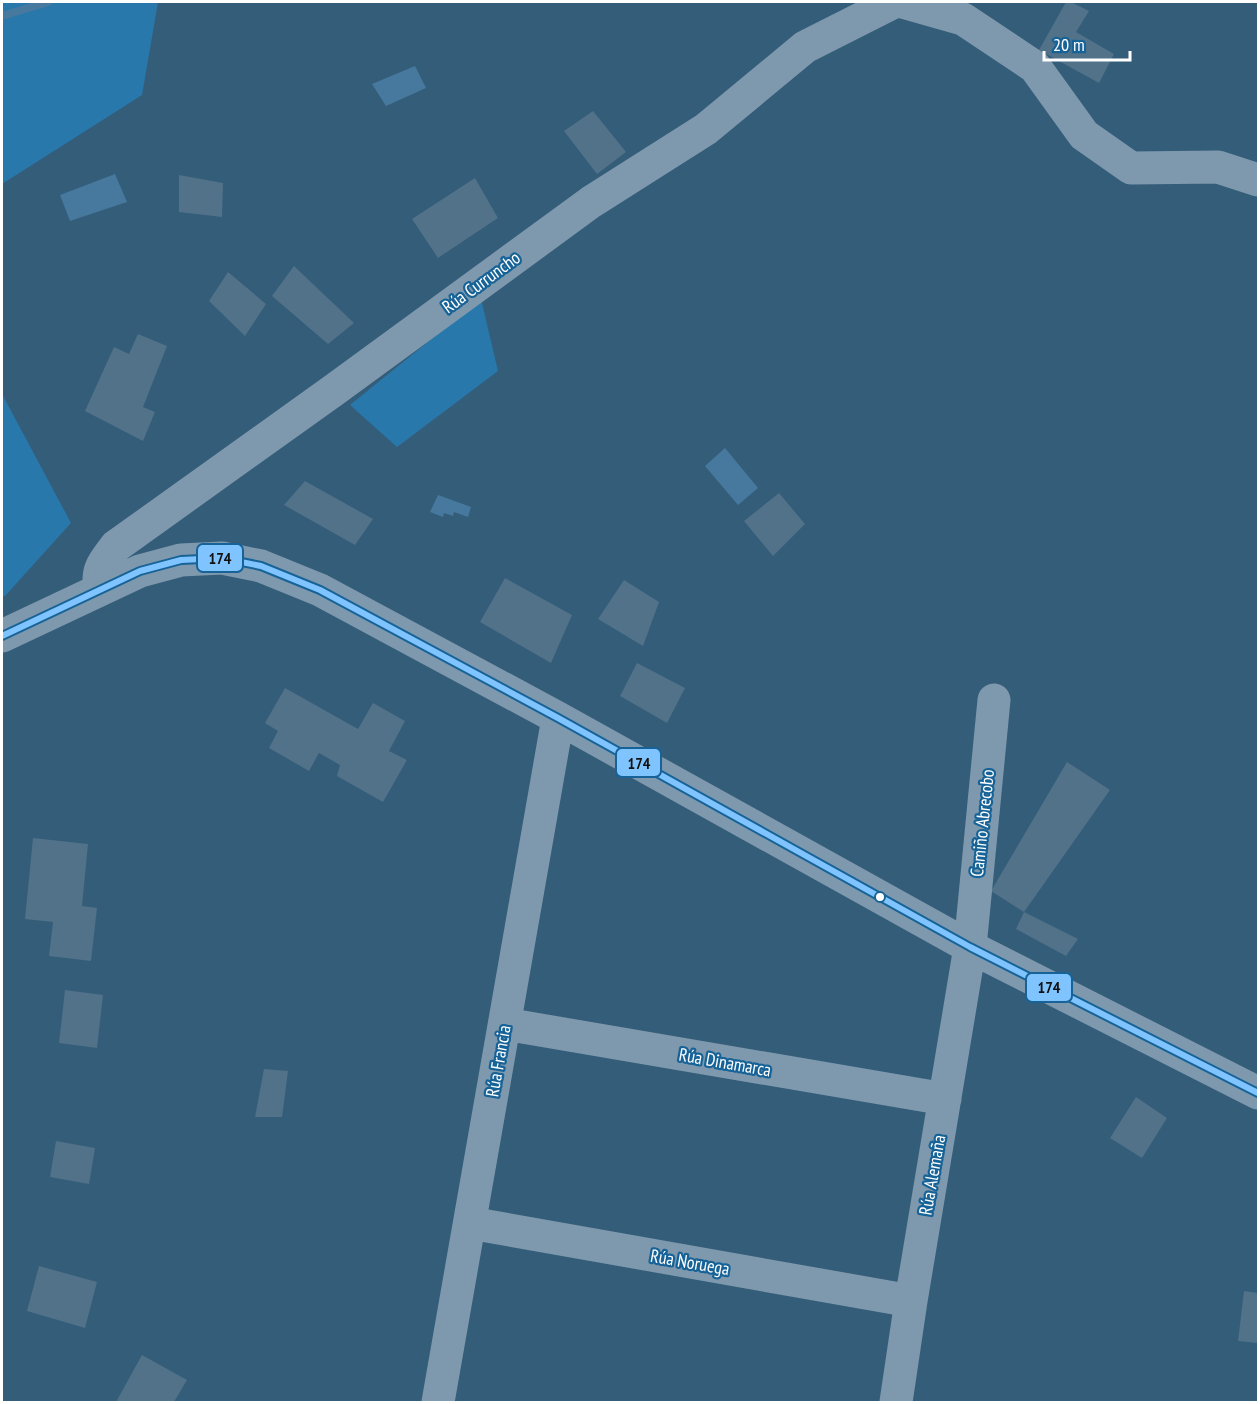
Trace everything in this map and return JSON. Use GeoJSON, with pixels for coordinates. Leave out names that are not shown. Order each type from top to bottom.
{"type":"FeatureCollection","features":[{"type":"Feature","properties":{"kind":"street","name":"Rúa Curruncho"},"geometry":{"type":"LineString","coordinates":[[100,590],[98,578],[101,566],[116,546],[591,202],[706,129],[805,46],[894,2]]}},
{"type":"Feature","properties":{"kind":"street"},"geometry":{"type":"LineString","coordinates":[[903,2],[963,18],[1035,67],[1084,135],[1131,168],[1218,167],[1258,180]]}},
{"type":"Feature","properties":{"kind":"street"},"geometry":{"type":"LineString","coordinates":[[2,636],[140,572],[182,560],[222,558],[261,566],[320,590],[558,718],[970,947],[1258,1093]]}},
{"type":"Feature","properties":{"kind":"street","name":"Camiño Abrecobo"},"geometry":{"type":"LineString","coordinates":[[970,947],[994,700]]}},
{"type":"Feature","properties":{"kind":"street","name":"Rúa Francia"},"geometry":{"type":"LineString","coordinates":[[438,1402],[558,718]]}},
{"type":"Feature","properties":{"kind":"street","name":"Rúa Alemaña"},"geometry":{"type":"LineString","coordinates":[[896,1402],[970,947]]}},
{"type":"Feature","properties":{"kind":"street","name":"Rúa Dinamarca"},"geometry":{"type":"LineString","coordinates":[[505,1024],[945,1099]]}},
{"type":"Feature","properties":{"kind":"street","name":"Rúa Noruega"},"geometry":{"type":"LineString","coordinates":[[470,1223],[911,1301]]}},
{"type":"Feature","properties":{"kind":"shaded area"},"geometry":{"type":"Polygon","coordinates":[[[2,2],[158,2],[142,95],[2,184],[2,2]]]}},
{"type":"Feature","properties":{"kind":"shaded area"},"geometry":{"type":"Polygon","coordinates":[[[415,66],[426,88],[386,106],[372,84],[415,66]]]}},
{"type":"Feature","properties":{"kind":"shaded area"},"geometry":{"type":"Polygon","coordinates":[[[115,174],[127,202],[70,221],[60,195],[115,174]]]}},
{"type":"Feature","properties":{"kind":"shaded area"},"geometry":{"type":"Polygon","coordinates":[[[481,299],[498,371],[397,447],[350,405],[481,299]]]}},
{"type":"Feature","properties":{"kind":"shaded area"},"geometry":{"type":"Polygon","coordinates":[[[2,394],[71,523],[2,597],[2,394]]]}},
{"type":"Feature","properties":{"kind":"shaded area"},"geometry":{"type":"Polygon","coordinates":[[[725,448],[758,488],[738,505],[705,466],[725,448]]]}},
{"type":"Feature","properties":{"kind":"shaded area"},"geometry":{"type":"Polygon","coordinates":[[[438,495],[471,507],[468,517],[454,512],[453,516],[444,513],[443,517],[430,512],[438,495]]]}},
{"type":"Feature","properties":{"kind":"building"},"geometry":{"type":"Polygon","coordinates":[[[1066,2],[1071,2],[1089,11],[1076,32],[1114,54],[1099,83],[1039,50],[1066,2]]]}},
{"type":"Feature","properties":{"kind":"building"},"geometry":{"type":"Polygon","coordinates":[[[593,111],[626,152],[597,174],[564,131],[593,111]]]}},
{"type":"Feature","properties":{"kind":"building"},"geometry":{"type":"Polygon","coordinates":[[[179,175],[223,183],[222,217],[179,212],[179,175]]]}},
{"type":"Feature","properties":{"kind":"building"},"geometry":{"type":"Polygon","coordinates":[[[475,178],[498,218],[438,258],[412,219],[475,178]]]}},
{"type":"Feature","properties":{"kind":"building"},"geometry":{"type":"Polygon","coordinates":[[[294,266],[354,323],[328,344],[272,296],[294,266]]]}},
{"type":"Feature","properties":{"kind":"building"},"geometry":{"type":"Polygon","coordinates":[[[228,272],[266,304],[245,336],[209,301],[228,272]]]}},
{"type":"Feature","properties":{"kind":"building"},"geometry":{"type":"Polygon","coordinates":[[[138,334],[167,346],[143,407],[155,412],[143,441],[85,411],[114,347],[129,354],[138,334]]]}},
{"type":"Feature","properties":{"kind":"building"},"geometry":{"type":"Polygon","coordinates":[[[305,481],[373,519],[355,545],[284,505],[305,481]]]}},
{"type":"Feature","properties":{"kind":"building"},"geometry":{"type":"Polygon","coordinates":[[[779,493],[805,524],[773,556],[744,521],[779,493]]]}},
{"type":"Feature","properties":{"kind":"building"},"geometry":{"type":"Polygon","coordinates":[[[505,578],[572,615],[551,663],[480,622],[505,578]]]}},
{"type":"Feature","properties":{"kind":"building"},"geometry":{"type":"Polygon","coordinates":[[[624,580],[659,602],[643,646],[598,619],[624,580]]]}},
{"type":"Feature","properties":{"kind":"building"},"geometry":{"type":"Polygon","coordinates":[[[637,663],[685,688],[667,723],[620,696],[637,663]]]}},
{"type":"Feature","properties":{"kind":"building"},"geometry":{"type":"Polygon","coordinates":[[[285,688],[358,729],[373,703],[405,721],[389,751],[407,760],[383,802],[337,776],[340,765],[319,753],[309,771],[269,748],[278,731],[265,723],[285,688]]]}},
{"type":"Feature","properties":{"kind":"building"},"geometry":{"type":"Polygon","coordinates":[[[1067,762],[1110,790],[1024,912],[991,891],[1067,762]]]}},
{"type":"Feature","properties":{"kind":"building"},"geometry":{"type":"Polygon","coordinates":[[[33,838],[88,844],[82,906],[97,908],[91,961],[49,956],[53,922],[25,919],[33,838]]]}},
{"type":"Feature","properties":{"kind":"building"},"geometry":{"type":"Polygon","coordinates":[[[1024,912],[1078,939],[1066,956],[1016,929],[1024,912]]]}},
{"type":"Feature","properties":{"kind":"building"},"geometry":{"type":"Polygon","coordinates":[[[65,990],[103,995],[97,1048],[59,1043],[65,990]]]}},
{"type":"Feature","properties":{"kind":"building"},"geometry":{"type":"Polygon","coordinates":[[[264,1069],[288,1071],[282,1117],[255,1117],[264,1069]]]}},
{"type":"Feature","properties":{"kind":"building"},"geometry":{"type":"Polygon","coordinates":[[[1136,1097],[1167,1118],[1142,1158],[1110,1138],[1136,1097]]]}},
{"type":"Feature","properties":{"kind":"building"},"geometry":{"type":"Polygon","coordinates":[[[56,1141],[95,1148],[89,1184],[50,1177],[56,1141]]]}},
{"type":"Feature","properties":{"kind":"building"},"geometry":{"type":"Polygon","coordinates":[[[39,1266],[97,1282],[85,1328],[27,1311],[39,1266]]]}},
{"type":"Feature","properties":{"kind":"building"},"geometry":{"type":"Polygon","coordinates":[[[1244,1291],[1258,1293],[1258,1343],[1238,1341],[1244,1291]]]}},
{"type":"Feature","properties":{"kind":"building"},"geometry":{"type":"Polygon","coordinates":[[[142,1355],[187,1380],[174,1402],[116,1402],[142,1355]]]}},
{"type":"Feature","properties":{"kind":"waterway"},"geometry":{"type":"LineString","coordinates":[[2,16],[48,2]]}},
{"type":"Feature","properties":{"kind":"transit line","name":"174"},"geometry":{"type":"LineString","coordinates":[[2,636],[140,571],[181,560],[222,558],[261,566],[320,590],[558,718],[970,947],[1258,1093]]}}]}
